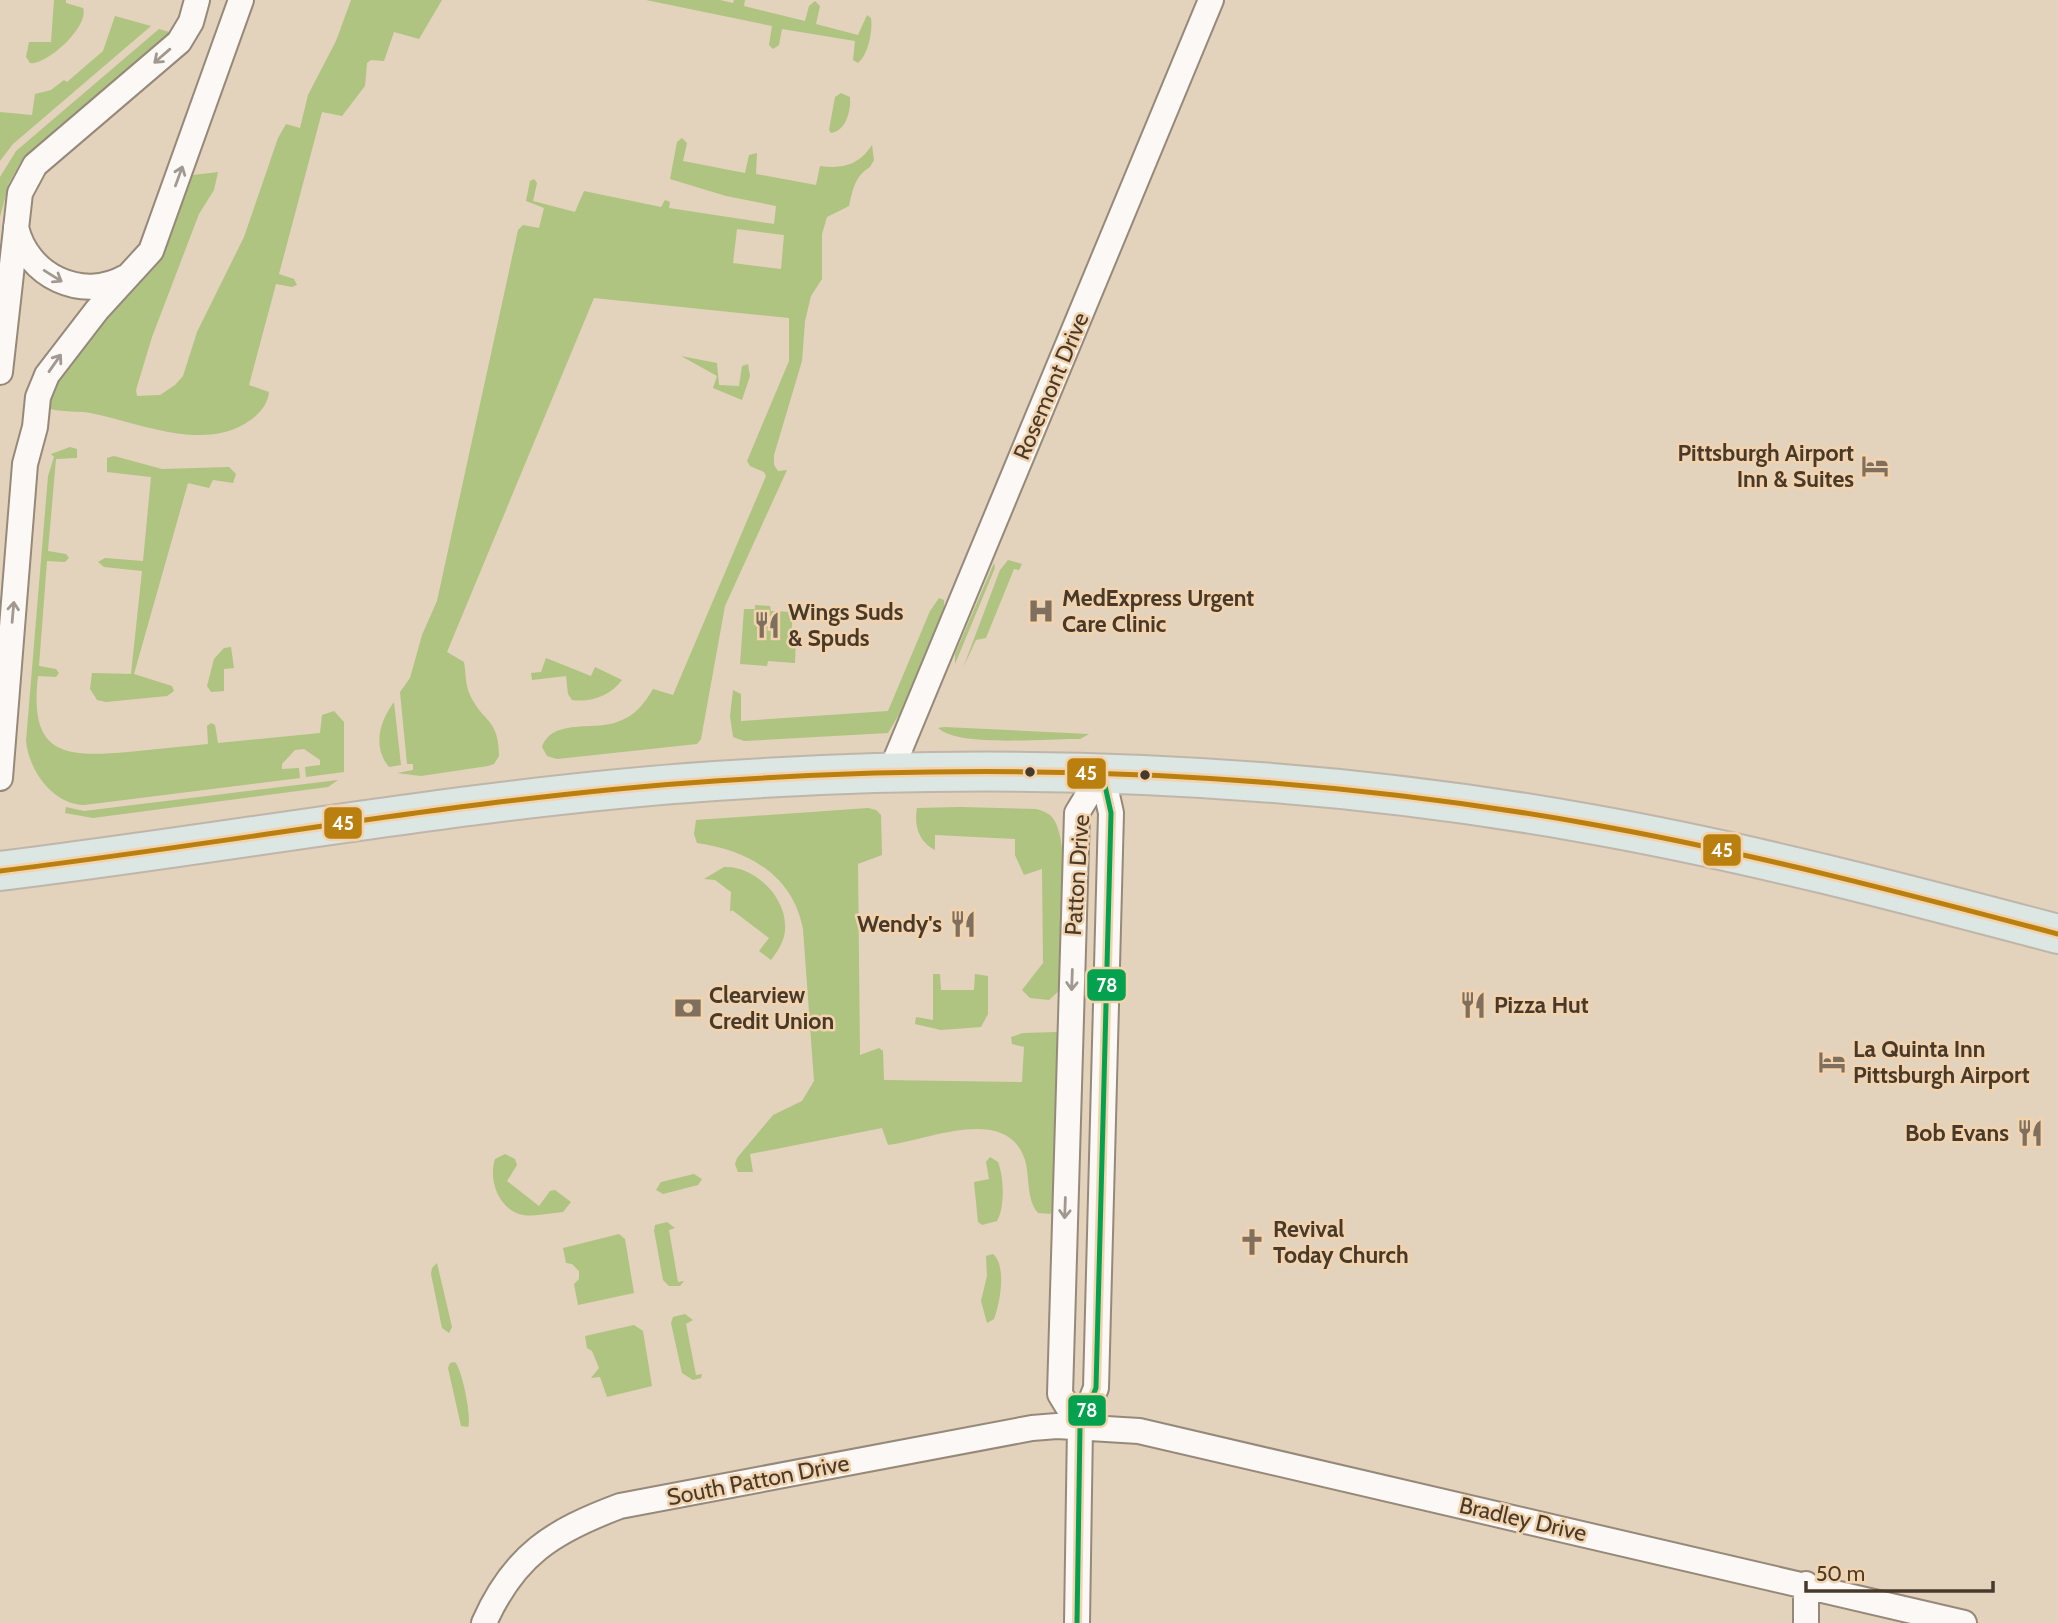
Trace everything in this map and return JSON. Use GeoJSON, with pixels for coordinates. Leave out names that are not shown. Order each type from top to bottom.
{"type":"FeatureCollection","features":[{"type":"Feature","properties":{"kind":"main road"},"geometry":{"type":"LineString","coordinates":[[0,871],[526,800],[715,781],[890,772],[1102,772],[1363,793],[1585,823],[1834,876],[2058,934]]}},
{"type":"Feature","properties":{"kind":"street"},"geometry":{"type":"LineString","coordinates":[[0,372],[20,193],[35,166],[178,42],[191,22],[197,0]]}},
{"type":"Feature","properties":{"kind":"street"},"geometry":{"type":"LineString","coordinates":[[0,778],[25,464],[36,427],[41,386],[74,337],[151,251],[242,0]]}},
{"type":"Feature","properties":{"kind":"street","name":"Rosemont Drive"},"geometry":{"type":"LineString","coordinates":[[890,772],[1211,0]]}},
{"type":"Feature","properties":{"kind":"street"},"geometry":{"type":"LineString","coordinates":[[16,223],[20,246],[31,260],[50,276],[66,284],[98,287],[116,283],[133,273]]}},
{"type":"Feature","properties":{"kind":"street","name":"Patton Drive"},"geometry":{"type":"LineString","coordinates":[[1080,1427],[1060,1394],[1077,813],[1102,772]]}},
{"type":"Feature","properties":{"kind":"street","name":"Patton Drive"},"geometry":{"type":"LineString","coordinates":[[1077,1623],[1080,1427],[1096,1388],[1111,813],[1102,772]]}},
{"type":"Feature","properties":{"kind":"street","name":"Bradley Drive"},"geometry":{"type":"LineString","coordinates":[[1080,1427],[1139,1430],[1964,1623]]}},
{"type":"Feature","properties":{"kind":"street","name":"South Patton Drive"},"geometry":{"type":"LineString","coordinates":[[484,1623],[510,1574],[541,1543],[590,1517],[620,1506],[1032,1428],[1080,1427]]}},
{"type":"Feature","properties":{"kind":"street"},"geometry":{"type":"LineString","coordinates":[[1806,1584],[1806,1623]]}},
{"type":"Feature","properties":{"kind":"green space"},"geometry":{"type":"Polygon","coordinates":[[[54,0],[66,0],[66,3],[83,8],[80,25],[56,52],[30,63],[26,57],[29,42],[51,42],[54,0]]]}},
{"type":"Feature","properties":{"kind":"green space"},"geometry":{"type":"Polygon","coordinates":[[[351,0],[442,0],[419,39],[394,32],[384,61],[371,60],[367,63],[365,86],[342,116],[322,112],[279,274],[294,279],[297,285],[292,287],[276,284],[249,385],[269,392],[261,410],[235,429],[216,434],[195,435],[154,429],[89,413],[47,408],[59,372],[159,263],[193,175],[218,172],[214,190],[199,214],[152,337],[136,390],[137,396],[160,395],[183,376],[197,332],[244,237],[278,138],[286,124],[300,128],[308,95],[336,41],[351,0]]]}},
{"type":"Feature","properties":{"kind":"green space"},"geometry":{"type":"Polygon","coordinates":[[[646,0],[720,0],[733,3],[734,0],[745,0],[744,6],[805,21],[809,6],[815,1],[820,6],[816,24],[858,35],[867,15],[871,18],[870,36],[865,54],[858,63],[853,60],[855,41],[782,29],[779,45],[773,49],[769,45],[772,26],[646,0]]]}},
{"type":"Feature","properties":{"kind":"green space"},"geometry":{"type":"Polygon","coordinates":[[[115,16],[151,26],[13,144],[0,161],[0,112],[32,115],[35,94],[51,90],[64,80],[67,82],[103,51],[115,16]]]}},
{"type":"Feature","properties":{"kind":"green space"},"geometry":{"type":"Polygon","coordinates":[[[159,29],[169,32],[166,37],[21,162],[9,183],[0,217],[0,177],[16,151],[159,29]]]}},
{"type":"Feature","properties":{"kind":"green space"},"geometry":{"type":"Polygon","coordinates":[[[841,93],[850,97],[850,108],[844,124],[831,133],[829,130],[835,97],[841,93]]]}},
{"type":"Feature","properties":{"kind":"green space"},"geometry":{"type":"Polygon","coordinates":[[[682,138],[687,143],[683,161],[745,173],[749,155],[757,153],[756,174],[816,185],[820,166],[850,164],[862,157],[872,145],[874,160],[858,179],[849,206],[827,217],[822,234],[822,279],[811,296],[805,321],[802,361],[774,455],[774,465],[778,471],[787,470],[725,606],[701,739],[697,744],[557,759],[547,756],[542,747],[547,738],[555,732],[608,724],[629,716],[653,689],[673,695],[766,476],[747,461],[789,361],[789,318],[594,298],[447,652],[464,662],[468,691],[493,727],[499,756],[494,764],[488,766],[421,776],[397,773],[413,770],[413,764],[407,764],[400,692],[410,678],[422,635],[437,601],[518,230],[523,225],[539,228],[544,208],[526,201],[530,181],[534,179],[537,183],[533,201],[575,212],[584,191],[661,207],[665,200],[670,202],[669,208],[774,224],[776,206],[726,196],[670,179],[677,142],[682,138]],[[737,229],[733,263],[781,269],[784,235],[737,229]]]}},
{"type":"Feature","properties":{"kind":"green space"},"geometry":{"type":"Polygon","coordinates":[[[681,356],[717,363],[719,385],[739,386],[742,366],[748,364],[750,376],[742,400],[713,388],[717,376],[681,356]]]}},
{"type":"Feature","properties":{"kind":"green space"},"geometry":{"type":"Polygon","coordinates":[[[70,447],[77,449],[77,458],[56,459],[48,551],[66,554],[69,558],[65,562],[47,561],[39,666],[56,669],[59,673],[56,677],[38,676],[39,721],[45,735],[54,745],[68,751],[105,754],[208,744],[207,726],[211,723],[215,725],[218,743],[320,733],[322,715],[334,711],[344,722],[344,772],[306,777],[305,767],[320,765],[320,760],[304,749],[295,750],[282,764],[282,769],[299,768],[300,778],[84,805],[62,799],[44,784],[32,763],[26,741],[48,476],[54,457],[51,454],[70,447]]]}},
{"type":"Feature","properties":{"kind":"green space"},"geometry":{"type":"Polygon","coordinates":[[[114,456],[162,469],[229,467],[236,474],[233,483],[213,480],[209,488],[188,483],[134,674],[172,686],[174,691],[167,696],[106,702],[97,700],[90,689],[92,673],[131,674],[142,571],[104,567],[98,562],[105,558],[143,561],[151,477],[107,472],[107,458],[114,456]]]}},
{"type":"Feature","properties":{"kind":"green space"},"geometry":{"type":"Polygon","coordinates":[[[1008,560],[1022,564],[1019,570],[1014,569],[986,638],[976,640],[963,668],[1000,570],[1008,560]]]}},
{"type":"Feature","properties":{"kind":"green space"},"geometry":{"type":"Polygon","coordinates":[[[994,563],[995,568],[955,664],[955,654],[994,563]]]}},
{"type":"Feature","properties":{"kind":"green space"},"geometry":{"type":"Polygon","coordinates":[[[939,598],[944,600],[944,608],[900,713],[888,733],[744,741],[733,737],[730,716],[733,690],[741,694],[741,721],[888,711],[930,611],[939,598]]]}},
{"type":"Feature","properties":{"kind":"green space","name":"Wings Suds & Spuds"},"geometry":{"type":"Polygon","coordinates":[[[755,605],[770,606],[771,611],[793,612],[791,637],[796,638],[795,663],[768,661],[767,666],[740,664],[744,609],[755,609],[755,605]]]}},
{"type":"Feature","properties":{"kind":"green space"},"geometry":{"type":"Polygon","coordinates":[[[231,647],[234,668],[224,669],[224,691],[211,692],[207,686],[214,659],[224,648],[231,647]]]}},
{"type":"Feature","properties":{"kind":"green space"},"geometry":{"type":"Polygon","coordinates":[[[546,658],[591,676],[595,667],[622,680],[600,697],[572,700],[568,694],[566,676],[532,680],[531,673],[541,672],[546,658]]]}},
{"type":"Feature","properties":{"kind":"green space"},"geometry":{"type":"Polygon","coordinates":[[[394,702],[401,765],[389,767],[379,742],[385,717],[394,702]]]}},
{"type":"Feature","properties":{"kind":"green space"},"geometry":{"type":"Polygon","coordinates":[[[938,728],[1089,734],[1080,739],[984,740],[949,734],[938,728]]]}},
{"type":"Feature","properties":{"kind":"green space"},"geometry":{"type":"Polygon","coordinates":[[[338,780],[328,787],[93,818],[65,813],[66,807],[84,811],[338,780]]]}},
{"type":"Feature","properties":{"kind":"green space"},"geometry":{"type":"Polygon","coordinates":[[[868,808],[881,815],[882,855],[858,864],[860,1055],[879,1048],[883,1051],[884,1080],[1022,1082],[1024,1047],[1012,1044],[1011,1037],[1023,1033],[1057,1032],[1056,1209],[1050,1214],[1038,1213],[1034,1207],[1027,1167],[1016,1143],[1002,1133],[985,1129],[945,1133],[888,1145],[882,1128],[750,1154],[753,1172],[738,1172],[735,1164],[737,1158],[773,1115],[802,1101],[814,1081],[803,929],[798,910],[779,880],[750,859],[716,846],[697,843],[694,834],[696,820],[868,808]]]}},
{"type":"Feature","properties":{"kind":"green space"},"geometry":{"type":"Polygon","coordinates":[[[917,808],[1036,809],[1054,820],[1063,853],[1064,902],[1060,990],[1049,1000],[1030,998],[1022,990],[1043,963],[1042,869],[1024,875],[1015,855],[1015,839],[935,835],[935,850],[918,832],[917,808]]]}},
{"type":"Feature","properties":{"kind":"green space"},"geometry":{"type":"Polygon","coordinates":[[[724,867],[746,871],[756,877],[780,903],[784,914],[784,935],[771,960],[759,951],[769,938],[732,910],[730,912],[731,892],[715,880],[704,879],[724,867]]]}},
{"type":"Feature","properties":{"kind":"green space"},"geometry":{"type":"Polygon","coordinates":[[[933,974],[940,974],[941,990],[974,990],[975,974],[988,976],[988,1014],[981,1027],[941,1030],[915,1024],[916,1017],[933,1020],[933,974]]]}},
{"type":"Feature","properties":{"kind":"green space"},"geometry":{"type":"Polygon","coordinates":[[[505,1154],[515,1159],[517,1165],[507,1181],[539,1206],[550,1191],[555,1190],[571,1202],[563,1212],[523,1215],[502,1201],[494,1185],[493,1168],[495,1159],[505,1154]]]}},
{"type":"Feature","properties":{"kind":"green space"},"geometry":{"type":"Polygon","coordinates":[[[990,1157],[998,1162],[1000,1168],[1002,1201],[997,1221],[982,1225],[978,1222],[974,1182],[989,1179],[986,1162],[990,1157]]]}},
{"type":"Feature","properties":{"kind":"green space"},"geometry":{"type":"Polygon","coordinates":[[[694,1174],[702,1179],[698,1185],[663,1194],[656,1190],[661,1182],[694,1174]]]}},
{"type":"Feature","properties":{"kind":"green space"},"geometry":{"type":"Polygon","coordinates":[[[667,1222],[675,1228],[669,1230],[678,1282],[684,1281],[680,1286],[669,1286],[663,1280],[654,1230],[655,1225],[667,1222]]]}},
{"type":"Feature","properties":{"kind":"green space"},"geometry":{"type":"Polygon","coordinates":[[[619,1234],[625,1239],[634,1293],[578,1305],[574,1284],[579,1279],[579,1271],[572,1264],[566,1263],[563,1248],[619,1234]]]}},
{"type":"Feature","properties":{"kind":"green space"},"geometry":{"type":"Polygon","coordinates":[[[993,1254],[1000,1267],[1001,1285],[994,1319],[987,1323],[981,1301],[987,1276],[986,1256],[993,1254]]]}},
{"type":"Feature","properties":{"kind":"green space"},"geometry":{"type":"Polygon","coordinates":[[[437,1263],[452,1327],[449,1333],[442,1328],[431,1274],[437,1263]]]}},
{"type":"Feature","properties":{"kind":"green space"},"geometry":{"type":"Polygon","coordinates":[[[685,1314],[693,1320],[686,1324],[696,1375],[702,1374],[701,1378],[693,1380],[682,1373],[671,1323],[673,1317],[685,1314]]]}},
{"type":"Feature","properties":{"kind":"green space"},"geometry":{"type":"Polygon","coordinates":[[[634,1325],[643,1331],[652,1386],[607,1397],[600,1377],[591,1378],[599,1368],[592,1351],[587,1348],[585,1336],[634,1325]]]}},
{"type":"Feature","properties":{"kind":"green space"},"geometry":{"type":"Polygon","coordinates":[[[455,1362],[466,1394],[468,1427],[461,1426],[448,1368],[450,1363],[455,1362]]]}},
{"type":"Feature","properties":{"kind":"transit line","name":"45"},"geometry":{"type":"LineString","coordinates":[[0,871],[446,809],[625,788],[825,775],[1044,772],[1264,782],[1482,806],[1649,835],[1767,860],[2058,934]]}},
{"type":"Feature","properties":{"kind":"transit line","name":"78"},"geometry":{"type":"LineString","coordinates":[[1077,1623],[1080,1427],[1096,1388],[1111,813],[1102,772]]}},
{"type":"Feature","properties":{"kind":"place","name":"Pittsburgh Airport Inn & Suites"},"geometry":{"type":"Point","coordinates":[1875,466]}},
{"type":"Feature","properties":{"kind":"place","name":"MedExpress Urgent Care Clinic"},"geometry":{"type":"Point","coordinates":[1041,611]}},
{"type":"Feature","properties":{"kind":"place","name":"Wings Suds & Spuds"},"geometry":{"type":"Point","coordinates":[767,625]}},
{"type":"Feature","properties":{"kind":"place","name":"Wendy's"},"geometry":{"type":"Point","coordinates":[963,924]}},
{"type":"Feature","properties":{"kind":"place","name":"Pizza Hut"},"geometry":{"type":"Point","coordinates":[1473,1005]}},
{"type":"Feature","properties":{"kind":"place","name":"Clearview Credit Union"},"geometry":{"type":"Point","coordinates":[688,1008]}},
{"type":"Feature","properties":{"kind":"place","name":"La Quinta Inn Pittsburgh Airport"},"geometry":{"type":"Point","coordinates":[1832,1062]}},
{"type":"Feature","properties":{"kind":"place","name":"Bob Evans"},"geometry":{"type":"Point","coordinates":[2030,1133]}},
{"type":"Feature","properties":{"kind":"place","name":"Revival Today Church"},"geometry":{"type":"Point","coordinates":[1252,1242]}}]}
